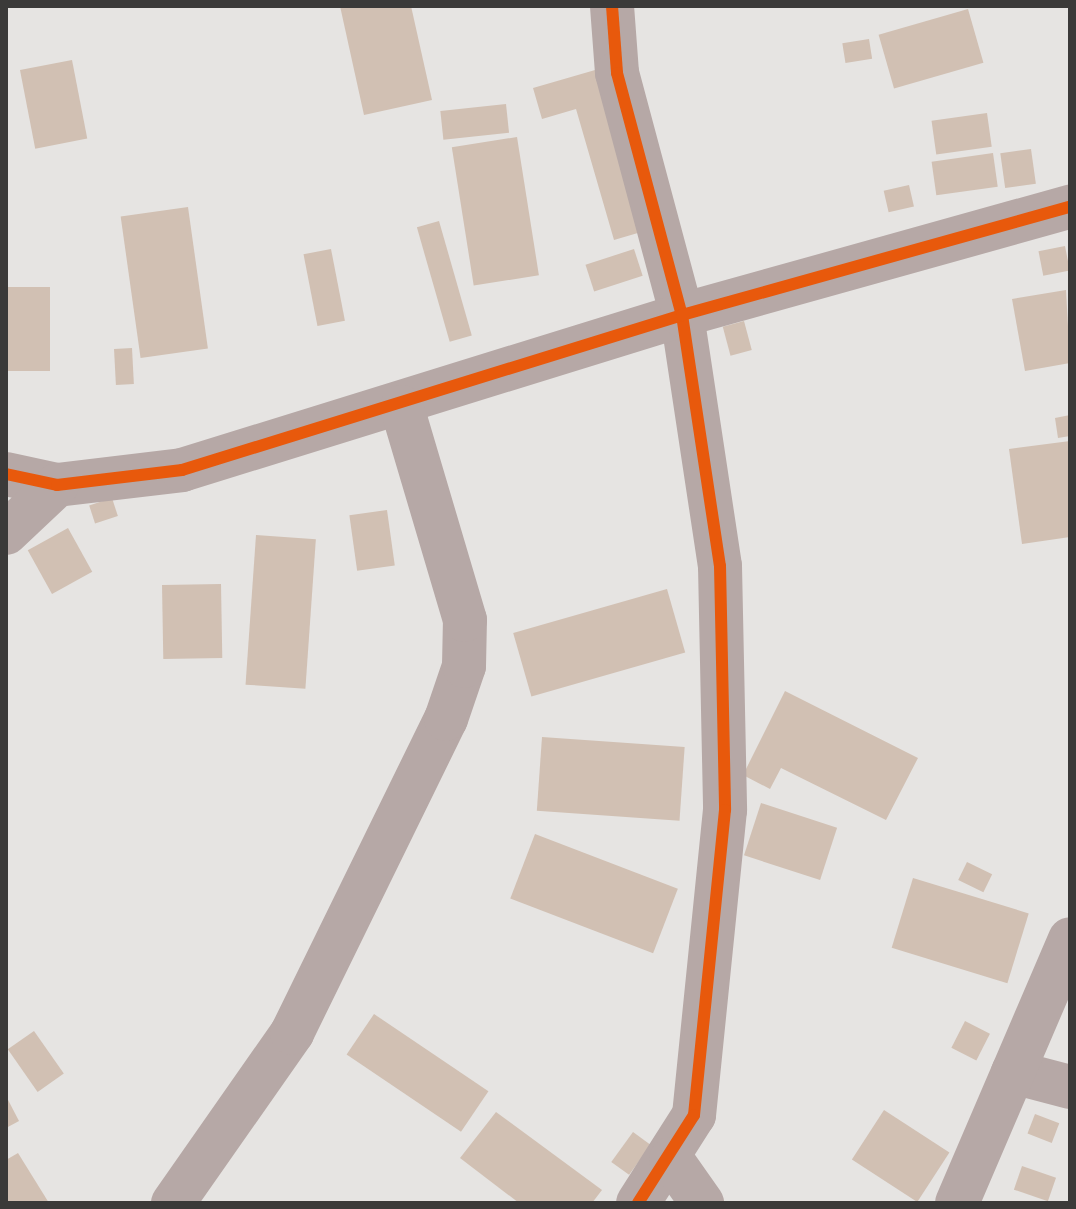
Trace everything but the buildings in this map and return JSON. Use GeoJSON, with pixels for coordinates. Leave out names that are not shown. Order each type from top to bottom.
{"type":"FeatureCollection","features":[{"type":"Feature","properties":{"kind":"street"},"geometry":{"type":"LineString","coordinates":[[612,6],[617,73],[682,315],[720,566],[725,810],[694,1115],[671,1159],[638,1203]]}},
{"type":"Feature","properties":{"kind":"street"},"geometry":{"type":"LineString","coordinates":[[6,474],[57,485],[182,470],[402,407],[682,315],[1070,207]]}},
{"type":"Feature","properties":{"kind":"street"},"geometry":{"type":"LineString","coordinates":[[173,1203],[292,1033],[446,719],[464,666],[465,620],[402,407]]}},
{"type":"Feature","properties":{"kind":"street"},"geometry":{"type":"LineString","coordinates":[[6,533],[57,485]]}},
{"type":"Feature","properties":{"kind":"street"},"geometry":{"type":"LineString","coordinates":[[957,1203],[1070,939]]}},
{"type":"Feature","properties":{"kind":"street"},"geometry":{"type":"LineString","coordinates":[[1013,1072],[1070,1087]]}},
{"type":"Feature","properties":{"kind":"street"},"geometry":{"type":"LineString","coordinates":[[671,1159],[702,1203]]}},
{"type":"Feature","properties":{"kind":"cycle path"},"geometry":{"type":"LineString","coordinates":[[612,6],[617,73],[682,315],[720,566],[725,810],[694,1115],[638,1203]]}},
{"type":"Feature","properties":{"kind":"cycle path"},"geometry":{"type":"LineString","coordinates":[[6,474],[57,485],[182,470],[682,315],[1070,207]]}}]}
